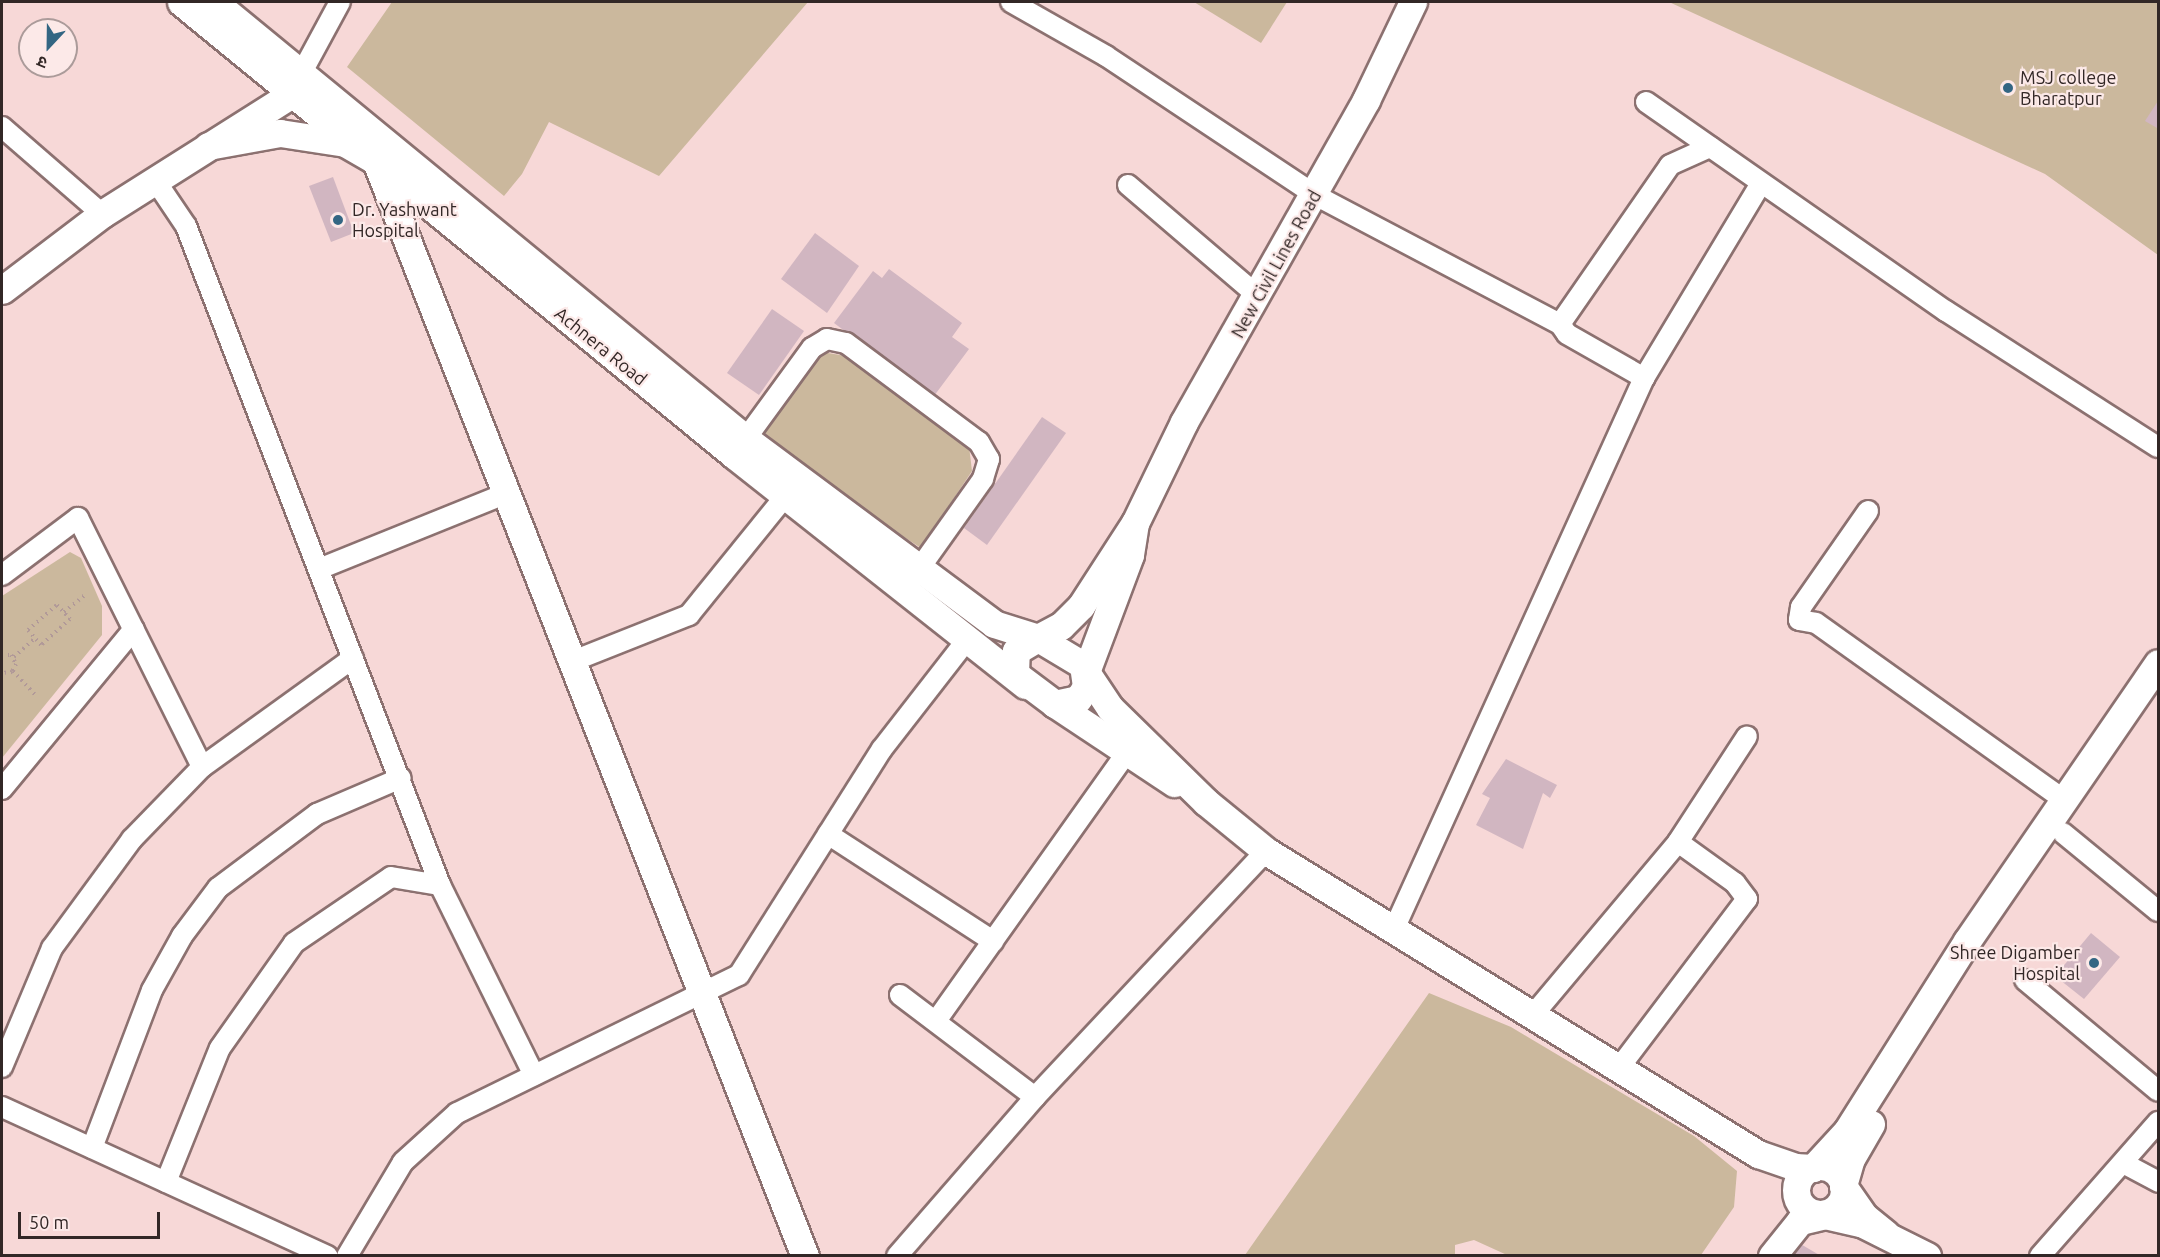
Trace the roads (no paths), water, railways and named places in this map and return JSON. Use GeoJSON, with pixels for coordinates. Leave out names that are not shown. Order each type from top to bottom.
{"type":"FeatureCollection","features":[{"type":"Feature","properties":{"kind":"main road","name":"Achnera Road"},"geometry":{"type":"LineString","coordinates":[[181,2],[297,84],[740,447],[787,494],[911,580],[994,624],[1038,638]]}},
{"type":"Feature","properties":{"kind":"main road","name":"Achnera Road"},"geometry":{"type":"LineString","coordinates":[[214,2],[376,162],[911,580],[967,640],[1025,685]]}},
{"type":"Feature","properties":{"kind":"main road","name":"New Civil Lines Road"},"geometry":{"type":"LineString","coordinates":[[1135,524],[1184,422],[1315,195],[1413,2]]}},
{"type":"Feature","properties":{"kind":"main road"},"geometry":{"type":"LineString","coordinates":[[2,290],[102,214],[208,146],[297,84]]}},
{"type":"Feature","properties":{"kind":"main road"},"geometry":{"type":"LineString","coordinates":[[208,146],[280,133],[345,143],[376,162],[805,1256]]}},
{"type":"Feature","properties":{"kind":"main road"},"geometry":{"type":"LineString","coordinates":[[1135,524],[1081,606],[1061,626],[1021,645],[1013,658],[1015,674],[1025,685],[1125,754],[1206,802]]}},
{"type":"Feature","properties":{"kind":"main road"},"geometry":{"type":"LineString","coordinates":[[1055,705],[1078,699],[1086,687],[1086,672],[1130,555],[1135,524]]}},
{"type":"Feature","properties":{"kind":"main road"},"geometry":{"type":"LineString","coordinates":[[1038,638],[1078,660],[1110,708],[1206,802],[1266,851],[1758,1154],[1796,1194],[1803,1207],[1887,1234]]}},
{"type":"Feature","properties":{"kind":"main road"},"geometry":{"type":"LineString","coordinates":[[1772,1256],[1800,1221],[1825,1215],[1839,1205],[1843,1186],[1861,1139],[2056,828],[2064,800],[2158,663]]}},
{"type":"Feature","properties":{"kind":"main road"},"geometry":{"type":"LineString","coordinates":[[1756,1256],[1784,1223],[1796,1194],[1799,1179],[1813,1168],[1847,1131],[2056,828],[2158,694]]}},
{"type":"Feature","properties":{"kind":"main road"},"geometry":{"type":"LineString","coordinates":[[1758,1154],[1813,1168],[1832,1169],[1865,1217],[1887,1234],[1927,1256]]}},
{"type":"Feature","properties":{"kind":"street"},"geometry":{"type":"LineString","coordinates":[[297,84],[340,2]]}},
{"type":"Feature","properties":{"kind":"street"},"geometry":{"type":"LineString","coordinates":[[1011,2],[1106,56],[1315,195],[1560,324],[1567,334],[1644,378]]}},
{"type":"Feature","properties":{"kind":"street"},"geometry":{"type":"LineString","coordinates":[[1646,102],[1946,311],[2158,447]]}},
{"type":"Feature","properties":{"kind":"street"},"geometry":{"type":"LineString","coordinates":[[2,127],[102,214]]}},
{"type":"Feature","properties":{"kind":"street"},"geometry":{"type":"LineString","coordinates":[[1560,324],[1670,165],[1710,147]]}},
{"type":"Feature","properties":{"kind":"street"},"geometry":{"type":"LineString","coordinates":[[155,180],[186,226],[353,658],[402,778],[440,885],[534,1075]]}},
{"type":"Feature","properties":{"kind":"street"},"geometry":{"type":"LineString","coordinates":[[1394,929],[1644,378],[1761,183]]}},
{"type":"Feature","properties":{"kind":"street"},"geometry":{"type":"LineString","coordinates":[[1128,184],[1257,295]]}},
{"type":"Feature","properties":{"kind":"street"},"geometry":{"type":"LineString","coordinates":[[740,447],[812,348],[827,339],[846,344],[979,442],[989,459],[983,479],[911,580]]}},
{"type":"Feature","properties":{"kind":"street"},"geometry":{"type":"LineString","coordinates":[[319,569],[507,493]]}},
{"type":"Feature","properties":{"kind":"street"},"geometry":{"type":"LineString","coordinates":[[573,661],[689,615],[787,494]]}},
{"type":"Feature","properties":{"kind":"street"},"geometry":{"type":"LineString","coordinates":[[1868,511],[1801,607],[1799,620],[1816,623],[2064,800]]}},
{"type":"Feature","properties":{"kind":"street"},"geometry":{"type":"LineString","coordinates":[[2,575],[78,518],[202,766]]}},
{"type":"Feature","properties":{"kind":"street"},"geometry":{"type":"LineString","coordinates":[[2,789],[134,629]]}},
{"type":"Feature","properties":{"kind":"street"},"geometry":{"type":"LineString","coordinates":[[347,1256],[403,1162],[457,1113],[739,975],[882,749],[967,640]]}},
{"type":"Feature","properties":{"kind":"street"},"geometry":{"type":"LineString","coordinates":[[2,1067],[52,948],[132,839],[202,766],[353,658]]}},
{"type":"Feature","properties":{"kind":"street"},"geometry":{"type":"LineString","coordinates":[[1533,1015],[1678,842],[1747,736]]}},
{"type":"Feature","properties":{"kind":"street"},"geometry":{"type":"LineString","coordinates":[[936,1021],[1125,754]]}},
{"type":"Feature","properties":{"kind":"street"},"geometry":{"type":"LineString","coordinates":[[92,1148],[152,990],[182,936],[218,888],[317,814],[402,778]]}},
{"type":"Feature","properties":{"kind":"street"},"geometry":{"type":"LineString","coordinates":[[2056,828],[2158,911]]}},
{"type":"Feature","properties":{"kind":"street"},"geometry":{"type":"LineString","coordinates":[[828,834],[993,941]]}},
{"type":"Feature","properties":{"kind":"street"},"geometry":{"type":"LineString","coordinates":[[1619,1068],[1747,899],[1735,883],[1678,842]]}},
{"type":"Feature","properties":{"kind":"street"},"geometry":{"type":"LineString","coordinates":[[897,1256],[1035,1097],[1266,851]]}},
{"type":"Feature","properties":{"kind":"street"},"geometry":{"type":"LineString","coordinates":[[166,1182],[220,1048],[294,943],[391,877],[440,885]]}},
{"type":"Feature","properties":{"kind":"street"},"geometry":{"type":"LineString","coordinates":[[2025,980],[2158,1091]]}},
{"type":"Feature","properties":{"kind":"street"},"geometry":{"type":"LineString","coordinates":[[900,995],[1035,1097]]}},
{"type":"Feature","properties":{"kind":"street"},"geometry":{"type":"LineString","coordinates":[[2,1107],[328,1256]]}},
{"type":"Feature","properties":{"kind":"street"},"geometry":{"type":"LineString","coordinates":[[2040,1256],[2158,1122]]}},
{"type":"Feature","properties":{"kind":"street"},"geometry":{"type":"LineString","coordinates":[[2122,1163],[2158,1182]]}},
{"type":"Feature","properties":{"kind":"place","name":"MSJ college Bharatpur"},"geometry":{"type":"Point","coordinates":[2008,88]}},
{"type":"Feature","properties":{"kind":"place","name":"Dr. Yashwant Hospital"},"geometry":{"type":"Point","coordinates":[338,220]}},
{"type":"Feature","properties":{"kind":"place","name":"Shree Digamber Hospital"},"geometry":{"type":"Point","coordinates":[2094,963]}}]}
